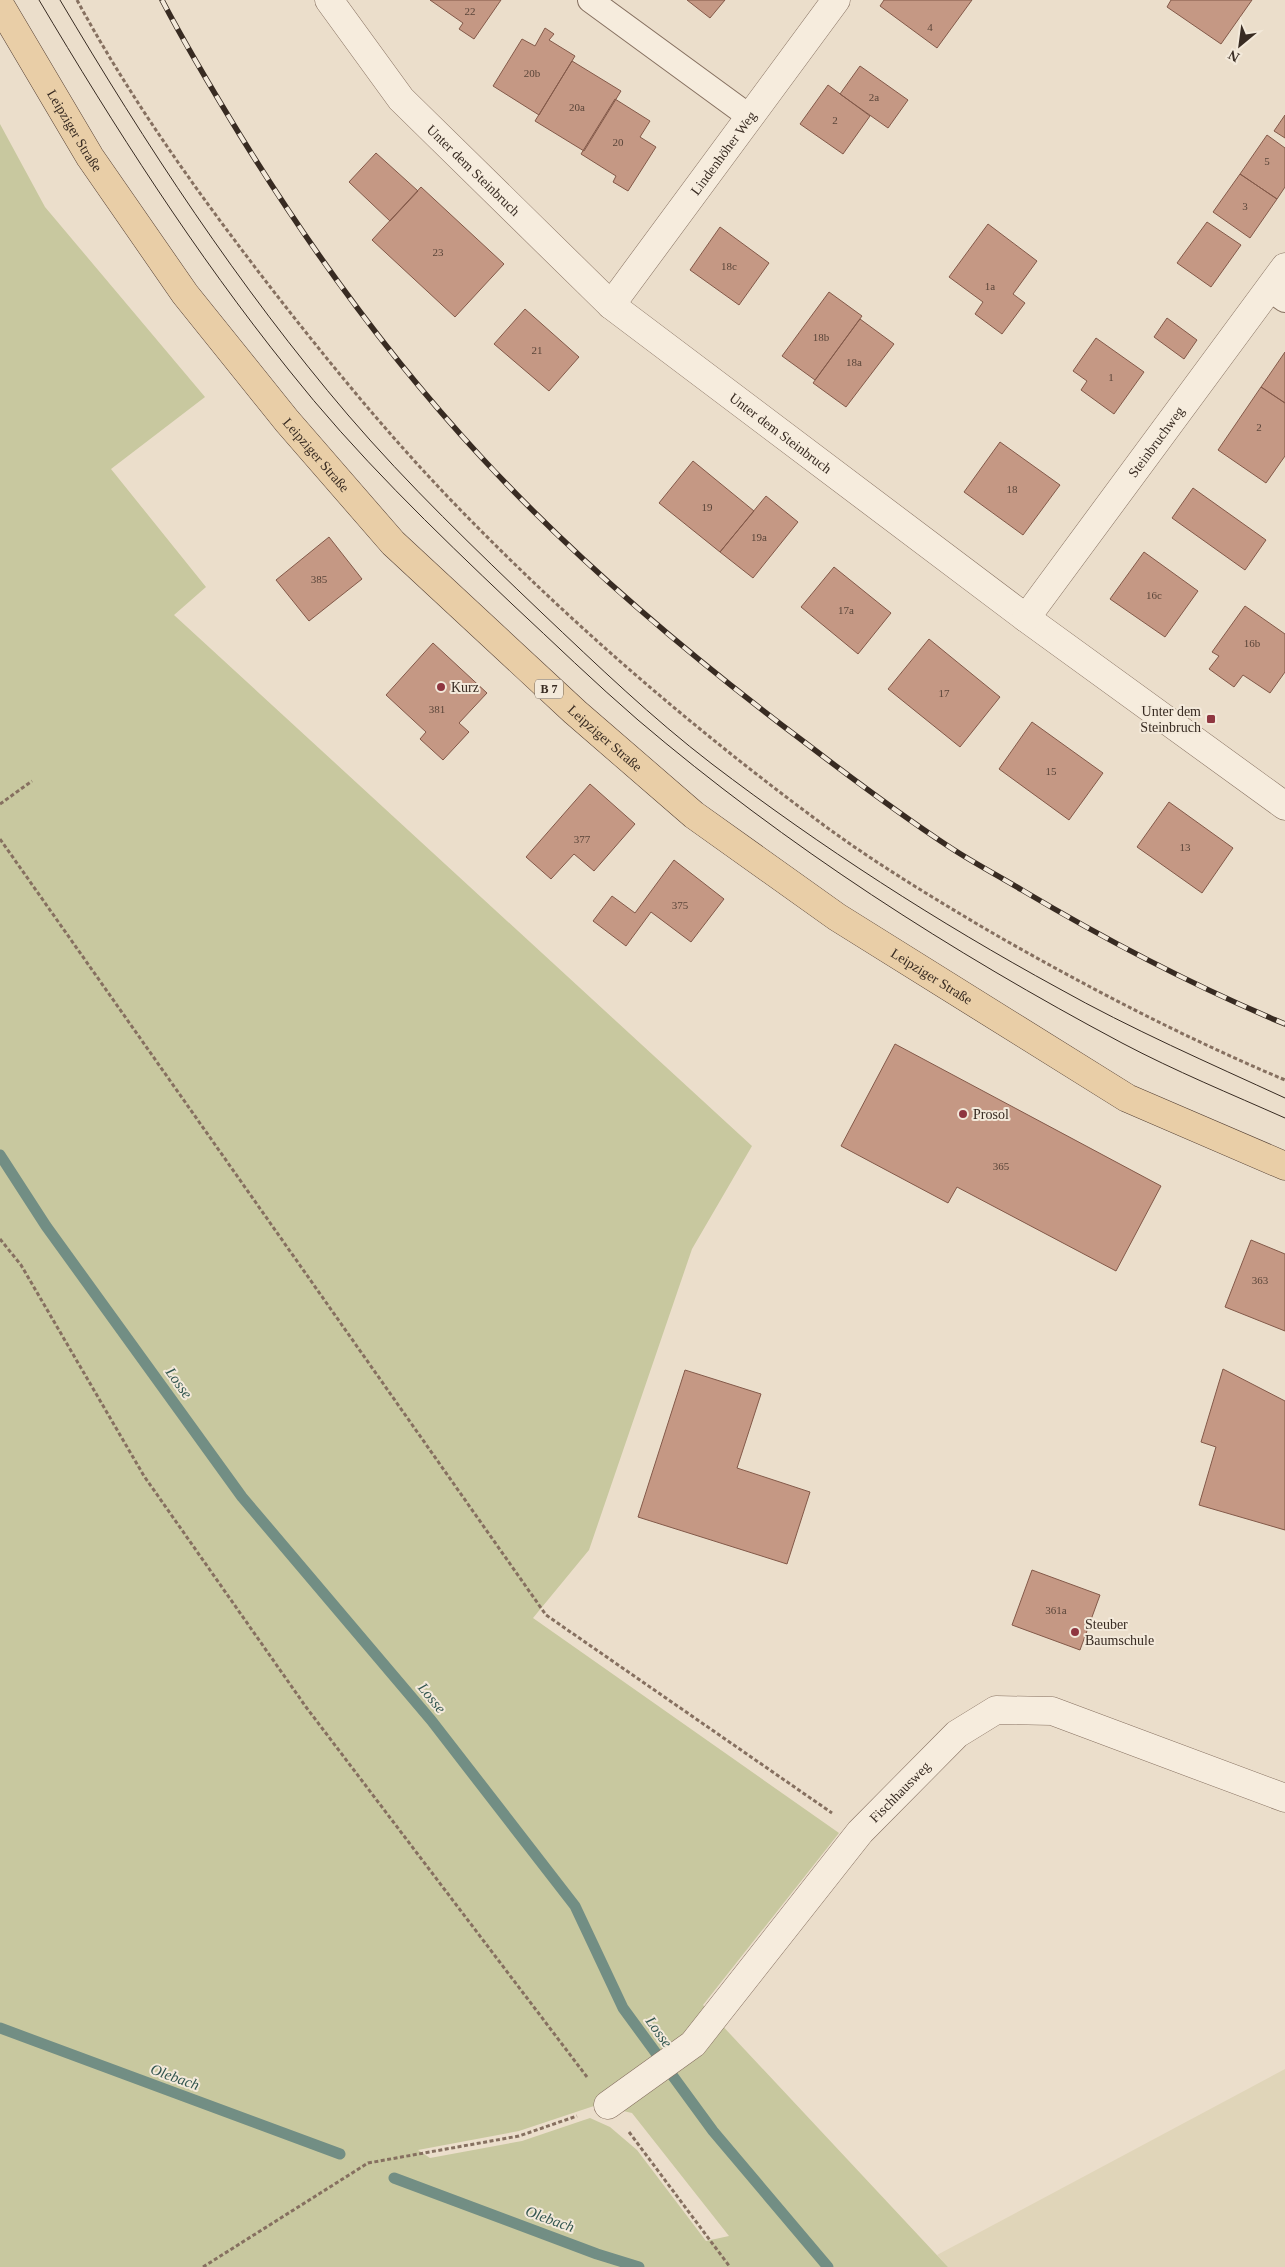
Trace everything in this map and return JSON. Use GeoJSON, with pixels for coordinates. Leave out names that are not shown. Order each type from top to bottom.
{"type":"FeatureCollection","features":[{"type":"Feature","properties":{"kind":"main road","name":"Leipziger Straße"},"geometry":{"type":"LineString","coordinates":[[0,5],[96,165],[184,294],[287,421],[393,543],[574,712],[694,816],[836,917],[1127,1098],[1285,1166]]}},
{"type":"Feature","properties":{"kind":"street","name":"Unter dem Steinbruch"},"geometry":{"type":"LineString","coordinates":[[329,0],[401,99],[611,305],[1026,618],[1285,806]]}},
{"type":"Feature","properties":{"kind":"street","name":"Lindenhöher Weg"},"geometry":{"type":"LineString","coordinates":[[611,305],[836,0]]}},
{"type":"Feature","properties":{"kind":"street","name":"Steinbruchweg"},"geometry":{"type":"LineString","coordinates":[[1026,618],[1277,294],[1285,267]]}},
{"type":"Feature","properties":{"kind":"street","name":"Fischhausweg"},"geometry":{"type":"LineString","coordinates":[[608,2105],[693,2044],[860,1832],[957,1734],[996,1710],[1052,1712],[1285,1798]]}},
{"type":"Feature","properties":{"kind":"lane"},"geometry":{"type":"LineString","coordinates":[[590,0],[750,117]]}},
{"type":"Feature","properties":{"kind":"path"},"geometry":{"type":"LineString","coordinates":[[77,0],[102,47],[172,155],[236,243],[364,404],[447,496],[538,586],[640,678],[746,765],[831,830],[923,892],[1030,954],[1142,1015],[1285,1080]]}},
{"type":"Feature","properties":{"kind":"path"},"geometry":{"type":"LineString","coordinates":[[0,804],[32,782]]}},
{"type":"Feature","properties":{"kind":"path"},"geometry":{"type":"LineString","coordinates":[[0,839],[546,1615],[860,1832]]}},
{"type":"Feature","properties":{"kind":"path"},"geometry":{"type":"LineString","coordinates":[[0,1239],[21,1265],[144,1476],[306,1707],[730,2267]]}},
{"type":"Feature","properties":{"kind":"path"},"geometry":{"type":"LineString","coordinates":[[202,2267],[368,2163],[520,2136],[608,2105]]}},
{"type":"Feature","properties":{"kind":"shaded area"},"geometry":{"type":"Polygon","coordinates":[[[1285,2069],[1285,2267],[948,2267],[937,2255],[1285,2069]]]}},
{"type":"Feature","properties":{"kind":"green space"},"geometry":{"type":"Polygon","coordinates":[[[0,124],[45,207],[205,397],[111,469],[206,587],[174,615],[752,1146],[692,1249],[589,1550],[533,1618],[839,1833],[703,2005],[948,2267],[0,2267],[0,124]],[[597,2105],[519,2131],[418,2150],[430,2158],[522,2141],[590,2118],[610,2127],[637,2150],[706,2241],[729,2236],[632,2113],[597,2105]]]}},
{"type":"Feature","properties":{"kind":"building"},"geometry":{"type":"Polygon","coordinates":[[[430,0],[501,0],[474,39],[459,29],[463,23],[430,0]]]}},
{"type":"Feature","properties":{"kind":"building"},"geometry":{"type":"Polygon","coordinates":[[[687,0],[725,0],[710,18],[687,0]]]}},
{"type":"Feature","properties":{"kind":"building"},"geometry":{"type":"Polygon","coordinates":[[[884,0],[972,0],[937,48],[880,6],[884,0]]]}},
{"type":"Feature","properties":{"kind":"building"},"geometry":{"type":"Polygon","coordinates":[[[1171,0],[1252,0],[1221,44],[1167,7],[1171,0]]]}},
{"type":"Feature","properties":{"kind":"building"},"geometry":{"type":"Polygon","coordinates":[[[545,28],[554,34],[549,40],[575,56],[539,115],[493,86],[522,39],[535,46],[545,28]]]}},
{"type":"Feature","properties":{"kind":"building"},"geometry":{"type":"Polygon","coordinates":[[[572,61],[621,91],[584,151],[535,121],[572,61]]]}},
{"type":"Feature","properties":{"kind":"building"},"geometry":{"type":"Polygon","coordinates":[[[860,66],[908,100],[888,128],[840,94],[860,66]]]}},
{"type":"Feature","properties":{"kind":"building"},"geometry":{"type":"Polygon","coordinates":[[[828,85],[870,116],[843,154],[800,124],[828,85]]]}},
{"type":"Feature","properties":{"kind":"building"},"geometry":{"type":"Polygon","coordinates":[[[615,99],[650,121],[640,137],[656,147],[628,191],[613,182],[616,176],[581,154],[615,99]]]}},
{"type":"Feature","properties":{"kind":"building"},"geometry":{"type":"Polygon","coordinates":[[[1285,115],[1285,138],[1274,131],[1285,115]]]}},
{"type":"Feature","properties":{"kind":"building"},"geometry":{"type":"Polygon","coordinates":[[[1267,135],[1285,148],[1285,187],[1277,199],[1240,174],[1267,135]]]}},
{"type":"Feature","properties":{"kind":"building"},"geometry":{"type":"Polygon","coordinates":[[[376,153],[418,191],[390,221],[349,182],[376,153]]]}},
{"type":"Feature","properties":{"kind":"building"},"geometry":{"type":"Polygon","coordinates":[[[1240,174],[1277,199],[1250,238],[1213,212],[1240,174]]]}},
{"type":"Feature","properties":{"kind":"building"},"geometry":{"type":"Polygon","coordinates":[[[421,187],[504,264],[455,317],[372,240],[421,187]]]}},
{"type":"Feature","properties":{"kind":"building"},"geometry":{"type":"Polygon","coordinates":[[[1207,222],[1241,245],[1211,287],[1177,263],[1207,222]]]}},
{"type":"Feature","properties":{"kind":"building"},"geometry":{"type":"Polygon","coordinates":[[[988,224],[1037,261],[1013,294],[1025,303],[1002,334],[975,314],[983,302],[949,277],[988,224]]]}},
{"type":"Feature","properties":{"kind":"building"},"geometry":{"type":"Polygon","coordinates":[[[720,227],[769,263],[739,305],[690,270],[720,227]]]}},
{"type":"Feature","properties":{"kind":"building"},"geometry":{"type":"Polygon","coordinates":[[[829,292],[862,316],[815,380],[782,356],[829,292]]]}},
{"type":"Feature","properties":{"kind":"building"},"geometry":{"type":"Polygon","coordinates":[[[525,309],[579,357],[549,391],[494,344],[525,309]]]}},
{"type":"Feature","properties":{"kind":"building"},"geometry":{"type":"Polygon","coordinates":[[[1167,318],[1197,340],[1184,359],[1154,337],[1167,318]]]}},
{"type":"Feature","properties":{"kind":"building"},"geometry":{"type":"Polygon","coordinates":[[[860,319],[894,344],[846,407],[813,383],[860,319]]]}},
{"type":"Feature","properties":{"kind":"building"},"geometry":{"type":"Polygon","coordinates":[[[1096,338],[1144,372],[1114,414],[1081,390],[1087,381],[1073,371],[1096,338]]]}},
{"type":"Feature","properties":{"kind":"building"},"geometry":{"type":"Polygon","coordinates":[[[1285,352],[1285,403],[1261,387],[1285,352]]]}},
{"type":"Feature","properties":{"kind":"building"},"geometry":{"type":"Polygon","coordinates":[[[1261,387],[1285,403],[1285,456],[1266,483],[1218,450],[1261,387]]]}},
{"type":"Feature","properties":{"kind":"building"},"geometry":{"type":"Polygon","coordinates":[[[1000,442],[1060,485],[1023,535],[964,492],[1000,442]]]}},
{"type":"Feature","properties":{"kind":"building"},"geometry":{"type":"Polygon","coordinates":[[[693,461],[754,511],[720,552],[659,503],[693,461]]]}},
{"type":"Feature","properties":{"kind":"building"},"geometry":{"type":"Polygon","coordinates":[[[1193,488],[1266,540],[1245,570],[1172,518],[1193,488]]]}},
{"type":"Feature","properties":{"kind":"building"},"geometry":{"type":"Polygon","coordinates":[[[766,496],[798,522],[753,578],[720,552],[766,496]]]}},
{"type":"Feature","properties":{"kind":"building"},"geometry":{"type":"Polygon","coordinates":[[[329,537],[362,579],[309,621],[276,580],[329,537]]]}},
{"type":"Feature","properties":{"kind":"building"},"geometry":{"type":"Polygon","coordinates":[[[1144,552],[1198,591],[1165,637],[1110,599],[1144,552]]]}},
{"type":"Feature","properties":{"kind":"building"},"geometry":{"type":"Polygon","coordinates":[[[834,567],[891,613],[858,654],[801,607],[834,567]]]}},
{"type":"Feature","properties":{"kind":"building"},"geometry":{"type":"Polygon","coordinates":[[[1245,606],[1285,634],[1285,672],[1270,693],[1243,675],[1234,687],[1209,669],[1219,656],[1212,652],[1245,606]]]}},
{"type":"Feature","properties":{"kind":"building"},"geometry":{"type":"Polygon","coordinates":[[[929,639],[1000,697],[960,747],[888,689],[929,639]]]}},
{"type":"Feature","properties":{"kind":"building"},"geometry":{"type":"Polygon","coordinates":[[[433,643],[487,693],[459,723],[469,732],[443,760],[420,739],[426,732],[386,695],[433,643]]]}},
{"type":"Feature","properties":{"kind":"building"},"geometry":{"type":"Polygon","coordinates":[[[1032,722],[1103,773],[1069,820],[999,769],[1032,722]]]}},
{"type":"Feature","properties":{"kind":"building"},"geometry":{"type":"Polygon","coordinates":[[[590,784],[635,824],[594,871],[574,854],[551,879],[526,857],[590,784]]]}},
{"type":"Feature","properties":{"kind":"building"},"geometry":{"type":"Polygon","coordinates":[[[1169,802],[1233,848],[1202,893],[1137,847],[1169,802]]]}},
{"type":"Feature","properties":{"kind":"building"},"geometry":{"type":"Polygon","coordinates":[[[674,860],[724,899],[691,942],[651,912],[626,946],[593,921],[612,896],[635,913],[674,860]]]}},
{"type":"Feature","properties":{"kind":"building"},"geometry":{"type":"Polygon","coordinates":[[[895,1044],[1161,1186],[1116,1271],[957,1187],[948,1203],[841,1146],[895,1044]]]}},
{"type":"Feature","properties":{"kind":"building"},"geometry":{"type":"Polygon","coordinates":[[[1251,1240],[1285,1254],[1285,1331],[1225,1307],[1251,1240]]]}},
{"type":"Feature","properties":{"kind":"building"},"geometry":{"type":"Polygon","coordinates":[[[1223,1369],[1285,1401],[1285,1530],[1199,1505],[1216,1447],[1201,1442],[1223,1369]]]}},
{"type":"Feature","properties":{"kind":"building"},"geometry":{"type":"Polygon","coordinates":[[[685,1370],[761,1394],[737,1468],[810,1492],[787,1564],[638,1517],[685,1370]]]}},
{"type":"Feature","properties":{"kind":"building"},"geometry":{"type":"Polygon","coordinates":[[[1032,1570],[1100,1595],[1080,1650],[1012,1625],[1032,1570]]]}},
{"type":"Feature","properties":{"kind":"waterway","name":"Losse"},"geometry":{"type":"LineString","coordinates":[[0,1155],[46,1226],[242,1497],[431,1720],[575,1906],[623,2008],[713,2131],[828,2267]]}},
{"type":"Feature","properties":{"kind":"waterway","name":"Olebach"},"geometry":{"type":"LineString","coordinates":[[0,2028],[340,2154]]}},
{"type":"Feature","properties":{"kind":"waterway","name":"Olebach"},"geometry":{"type":"LineString","coordinates":[[394,2178],[597,2254],[639,2267]]}},
{"type":"Feature","properties":{"kind":"tram line"},"geometry":{"type":"LineString","coordinates":[[39,0],[97,95],[188,235],[288,369],[340,431],[425,520],[606,692],[694,766],[752,811],[871,895],[933,934],[995,972],[1122,1043],[1183,1073],[1285,1118]]}},
{"type":"Feature","properties":{"kind":"tram line"},"geometry":{"type":"LineString","coordinates":[[60,0],[126,108],[195,214],[269,316],[348,415],[442,516],[625,691],[712,764],[753,795],[837,854],[924,910],[1013,963],[1114,1018],[1285,1098]]}},
{"type":"Feature","properties":{"kind":"railway"},"geometry":{"type":"LineString","coordinates":[[162,0],[210,85],[267,178],[324,262],[384,343],[415,382],[482,458],[557,535],[596,571],[677,642],[761,709],[874,795],[948,846],[1054,909],[1118,944],[1217,994],[1285,1024]]}},
{"type":"Feature","properties":{"kind":"place","name":"Kurz"},"geometry":{"type":"Point","coordinates":[441,687]}},
{"type":"Feature","properties":{"kind":"place","name":"Unter dem Steinbruch"},"geometry":{"type":"Point","coordinates":[1211,719]}},
{"type":"Feature","properties":{"kind":"place","name":"Prosol"},"geometry":{"type":"Point","coordinates":[963,1114]}},
{"type":"Feature","properties":{"kind":"place","name":"Steuber Baumschule"},"geometry":{"type":"Point","coordinates":[1075,1632]}}]}
